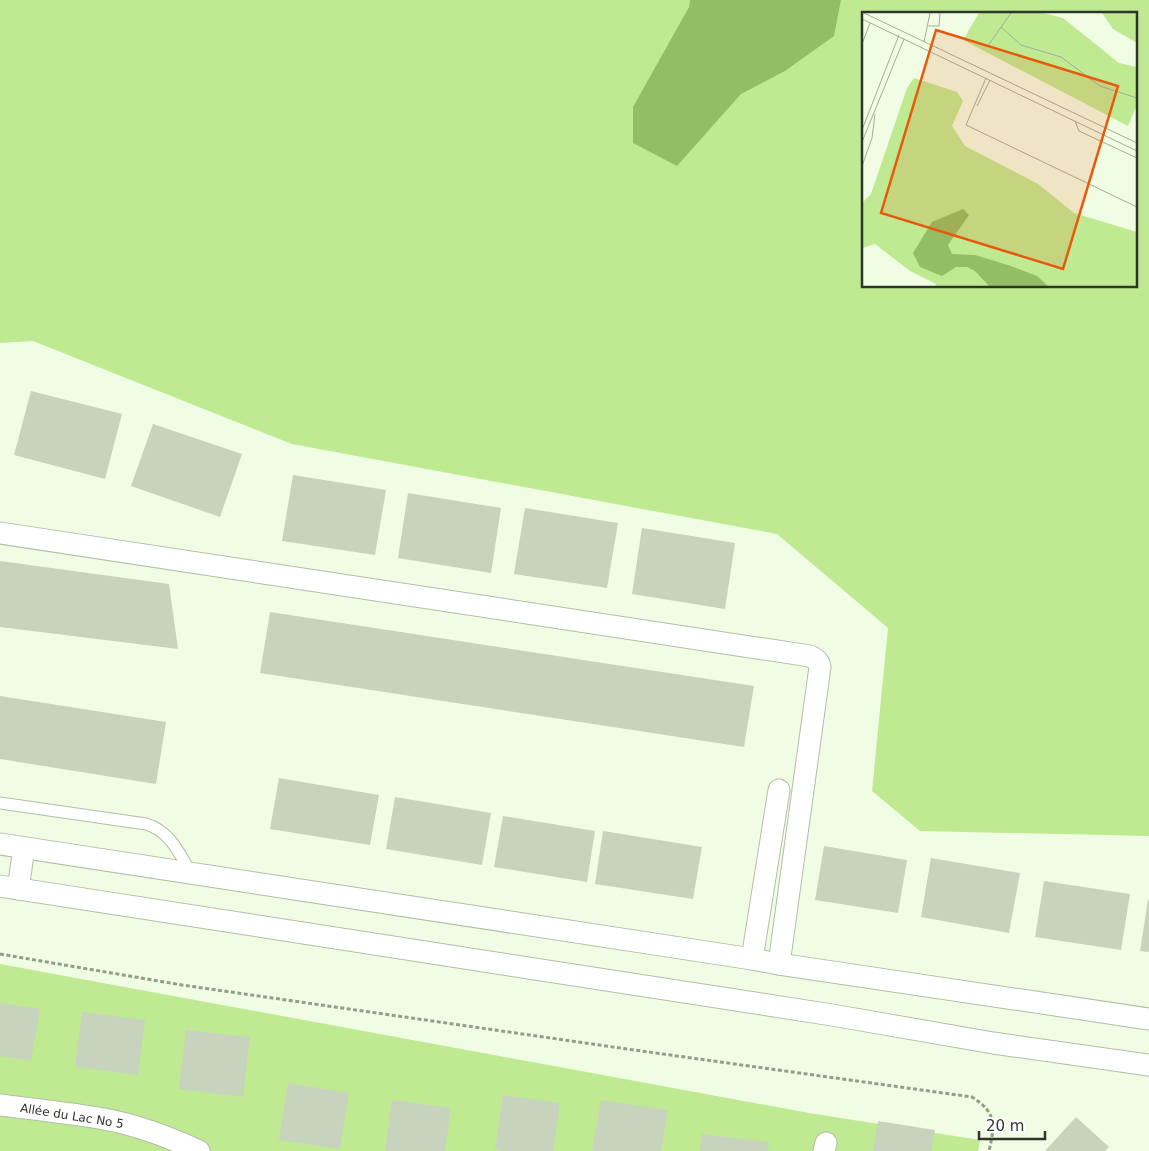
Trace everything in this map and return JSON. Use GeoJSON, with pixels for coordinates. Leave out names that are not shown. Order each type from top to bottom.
{"type":"FeatureCollection","features":[{"type":"Feature","properties":{"kind":"street"},"geometry":{"type":"LineString","coordinates":[[0,533],[810,656],[819,662],[820,667],[779,964]]}},
{"type":"Feature","properties":{"kind":"street"},"geometry":{"type":"LineString","coordinates":[[752,959],[779,790]]}},
{"type":"Feature","properties":{"kind":"street"},"geometry":{"type":"LineString","coordinates":[[0,844],[1149,1019]]}},
{"type":"Feature","properties":{"kind":"street"},"geometry":{"type":"LineString","coordinates":[[24,848],[9,887],[832,1015],[993,1043],[1149,1065]]}},
{"type":"Feature","properties":{"kind":"street","name":"Allée du Lac No 5"},"geometry":{"type":"LineString","coordinates":[[0,1105],[104,1119],[143,1129],[178,1141],[199,1151]]}},
{"type":"Feature","properties":{"kind":"lane"},"geometry":{"type":"LineString","coordinates":[[0,803],[155,826],[169,837],[191,873]]}},
{"type":"Feature","properties":{"kind":"path"},"geometry":{"type":"LineString","coordinates":[[0,954],[182,985],[972,1097],[982,1103],[990,1113],[993,1124],[989,1151]]}},
{"type":"Feature","properties":{"kind":"shaded area"},"geometry":{"type":"Polygon","coordinates":[[[0,0],[1149,0],[1149,836],[920,831],[872,791],[888,628],[777,534],[292,444],[33,341],[0,343],[0,0]]]}},
{"type":"Feature","properties":{"kind":"shaded area"},"geometry":{"type":"Polygon","coordinates":[[[690,0],[841,0],[834,36],[785,71],[741,94],[677,166],[633,143],[633,107],[689,7],[690,0]]]}},
{"type":"Feature","properties":{"kind":"shaded area"},"geometry":{"type":"Polygon","coordinates":[[[0,964],[809,1113],[980,1140],[978,1151],[0,1151],[0,964]]]}},
{"type":"Feature","properties":{"kind":"building"},"geometry":{"type":"Polygon","coordinates":[[[31,391],[122,414],[105,479],[14,455],[31,391]]]}},
{"type":"Feature","properties":{"kind":"building"},"geometry":{"type":"Polygon","coordinates":[[[153,424],[242,454],[220,517],[131,486],[153,424]]]}},
{"type":"Feature","properties":{"kind":"building"},"geometry":{"type":"Polygon","coordinates":[[[293,475],[386,490],[375,555],[282,541],[293,475]]]}},
{"type":"Feature","properties":{"kind":"building"},"geometry":{"type":"Polygon","coordinates":[[[408,493],[501,508],[491,573],[398,558],[408,493]]]}},
{"type":"Feature","properties":{"kind":"building"},"geometry":{"type":"Polygon","coordinates":[[[525,508],[618,523],[607,588],[514,574],[525,508]]]}},
{"type":"Feature","properties":{"kind":"building"},"geometry":{"type":"Polygon","coordinates":[[[642,528],[735,543],[725,609],[632,594],[642,528]]]}},
{"type":"Feature","properties":{"kind":"building"},"geometry":{"type":"Polygon","coordinates":[[[0,561],[169,584],[178,649],[0,627],[0,561]]]}},
{"type":"Feature","properties":{"kind":"building"},"geometry":{"type":"Polygon","coordinates":[[[270,612],[754,686],[744,747],[260,673],[270,612]]]}},
{"type":"Feature","properties":{"kind":"building"},"geometry":{"type":"Polygon","coordinates":[[[0,696],[166,722],[156,784],[0,759],[0,696]]]}},
{"type":"Feature","properties":{"kind":"building"},"geometry":{"type":"Polygon","coordinates":[[[279,778],[379,795],[370,845],[270,829],[279,778]]]}},
{"type":"Feature","properties":{"kind":"building"},"geometry":{"type":"Polygon","coordinates":[[[395,797],[491,813],[482,865],[386,849],[395,797]]]}},
{"type":"Feature","properties":{"kind":"building"},"geometry":{"type":"Polygon","coordinates":[[[503,816],[595,831],[587,882],[494,867],[503,816]]]}},
{"type":"Feature","properties":{"kind":"building"},"geometry":{"type":"Polygon","coordinates":[[[603,831],[702,847],[693,899],[595,884],[603,831]]]}},
{"type":"Feature","properties":{"kind":"building"},"geometry":{"type":"Polygon","coordinates":[[[824,846],[907,860],[898,913],[815,900],[824,846]]]}},
{"type":"Feature","properties":{"kind":"building"},"geometry":{"type":"Polygon","coordinates":[[[931,858],[1020,873],[1009,933],[921,917],[931,858]]]}},
{"type":"Feature","properties":{"kind":"building"},"geometry":{"type":"Polygon","coordinates":[[[1044,881],[1130,894],[1121,950],[1035,937],[1044,881]]]}},
{"type":"Feature","properties":{"kind":"building"},"geometry":{"type":"Polygon","coordinates":[[[1149,900],[1149,952],[1140,951],[1149,900]]]}},
{"type":"Feature","properties":{"kind":"building"},"geometry":{"type":"Polygon","coordinates":[[[0,1003],[40,1009],[31,1061],[0,1056],[0,1003]]]}},
{"type":"Feature","properties":{"kind":"building"},"geometry":{"type":"Polygon","coordinates":[[[82,1012],[145,1020],[138,1075],[75,1067],[82,1012]]]}},
{"type":"Feature","properties":{"kind":"building"},"geometry":{"type":"Polygon","coordinates":[[[186,1030],[250,1037],[243,1097],[179,1089],[186,1030]]]}},
{"type":"Feature","properties":{"kind":"building"},"geometry":{"type":"Polygon","coordinates":[[[288,1083],[349,1093],[340,1149],[279,1140],[288,1083]]]}},
{"type":"Feature","properties":{"kind":"building"},"geometry":{"type":"Polygon","coordinates":[[[503,1095],[560,1103],[553,1151],[495,1150],[503,1095]]]}},
{"type":"Feature","properties":{"kind":"building"},"geometry":{"type":"Polygon","coordinates":[[[392,1100],[451,1108],[445,1151],[385,1151],[392,1100]]]}},
{"type":"Feature","properties":{"kind":"building"},"geometry":{"type":"Polygon","coordinates":[[[601,1100],[668,1110],[661,1151],[592,1151],[601,1100]]]}},
{"type":"Feature","properties":{"kind":"building"},"geometry":{"type":"Polygon","coordinates":[[[1076,1117],[1109,1147],[1105,1151],[1045,1151],[1076,1117]]]}},
{"type":"Feature","properties":{"kind":"building"},"geometry":{"type":"Polygon","coordinates":[[[878,1121],[935,1130],[931,1151],[873,1151],[878,1121]]]}},
{"type":"Feature","properties":{"kind":"building"},"geometry":{"type":"Polygon","coordinates":[[[702,1134],[769,1142],[768,1151],[700,1151],[702,1134]]]}}]}
